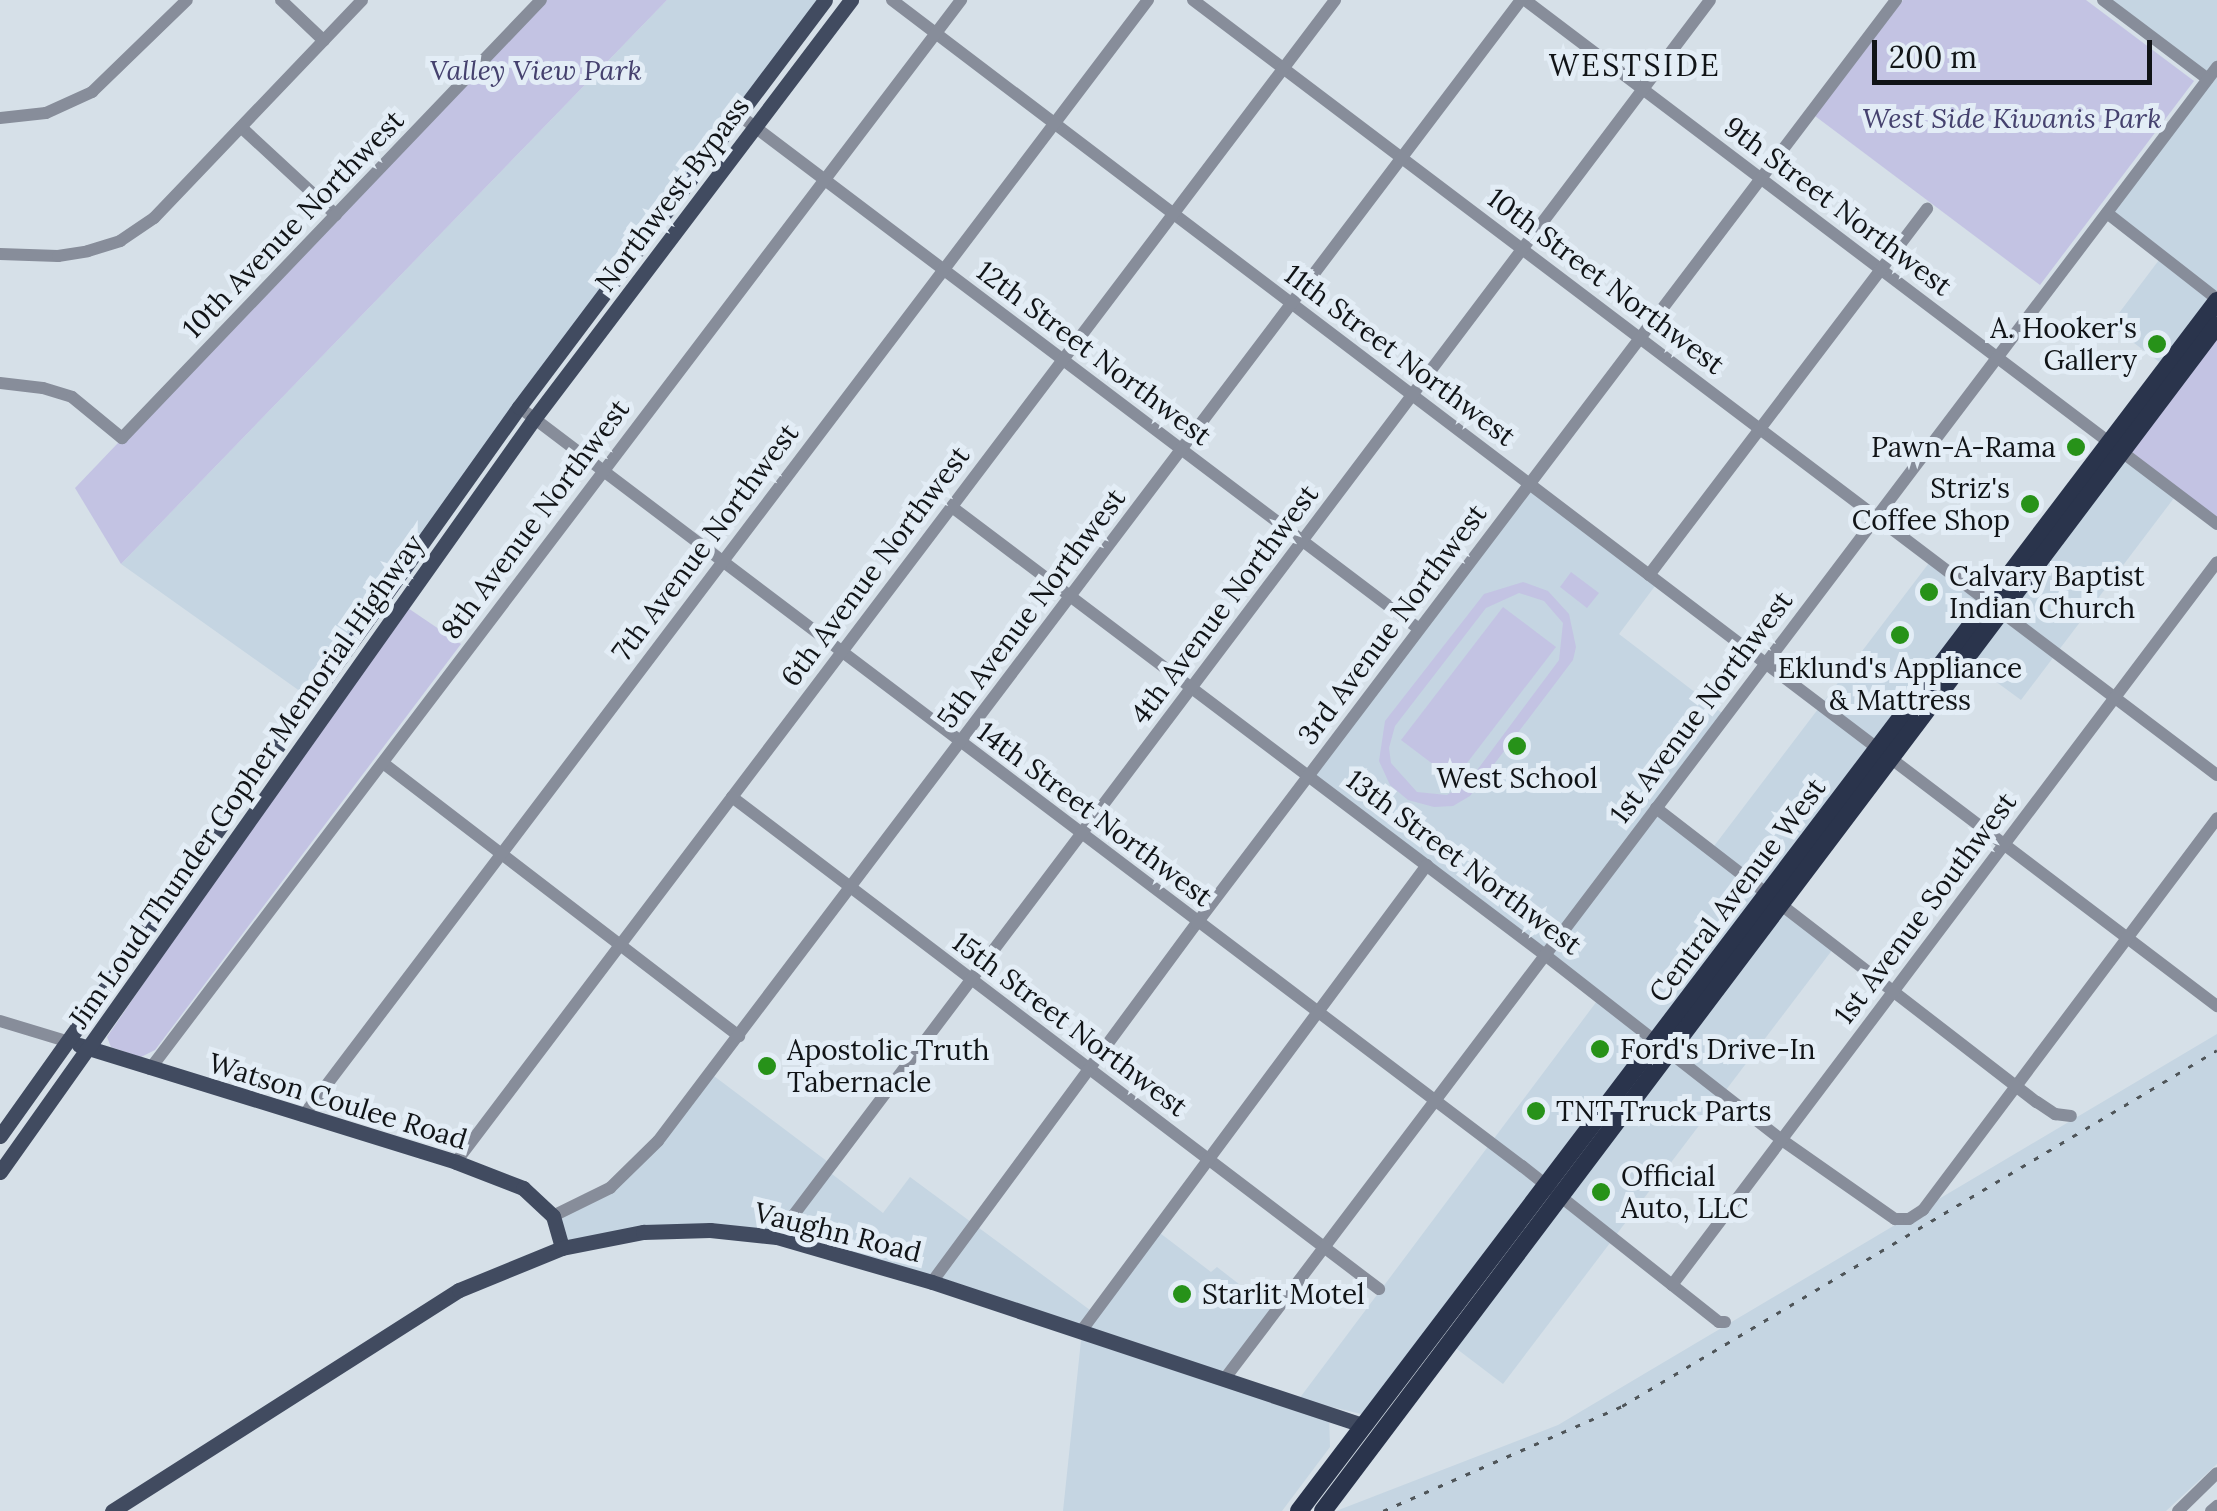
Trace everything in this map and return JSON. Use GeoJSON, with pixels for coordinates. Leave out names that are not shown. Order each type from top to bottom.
{"type":"FeatureCollection","features":[{"type":"Feature","properties":{"kind":"highway","name":"Central Avenue West"},"geometry":{"type":"LineString","coordinates":[[1320,1511],[1449,1343],[1555,1191],[2115,447],[2217,300]]}},
{"type":"Feature","properties":{"kind":"highway","name":"Central Avenue West"},"geometry":{"type":"LineString","coordinates":[[2115,447],[2217,325]]}},
{"type":"Feature","properties":{"kind":"highway","name":"Central Avenue West"},"geometry":{"type":"LineString","coordinates":[[1299,1511],[1362,1425],[1555,1191]]}},
{"type":"Feature","properties":{"kind":"highway"},"geometry":{"type":"LineString","coordinates":[[1348,1471],[1361,1444],[1362,1425],[1383,1416],[1449,1343]]}},
{"type":"Feature","properties":{"kind":"main road","name":"Northwest Bypass"},"geometry":{"type":"LineString","coordinates":[[519,407],[826,0]]}},
{"type":"Feature","properties":{"kind":"main road","name":"Northwest Bypass"},"geometry":{"type":"LineString","coordinates":[[534,420],[851,0]]}},
{"type":"Feature","properties":{"kind":"main road","name":"Jim Loud Thunder Gopher Memorial Highway"},"geometry":{"type":"LineString","coordinates":[[0,1136],[519,407]]}},
{"type":"Feature","properties":{"kind":"main road","name":"Jim Loud Thunder Gopher Memorial Highway"},"geometry":{"type":"LineString","coordinates":[[0,1172],[534,420]]}},
{"type":"Feature","properties":{"kind":"main road","name":"Watson Coulee Road"},"geometry":{"type":"LineString","coordinates":[[66,1042],[456,1162],[522,1188],[553,1216]]}},
{"type":"Feature","properties":{"kind":"main road"},"geometry":{"type":"LineString","coordinates":[[553,1216],[562,1248]]}},
{"type":"Feature","properties":{"kind":"main road","name":"Vaughn Road"},"geometry":{"type":"LineString","coordinates":[[112,1511],[459,1290],[562,1248],[644,1232],[710,1230],[777,1237],[1082,1330],[1362,1425]]}},
{"type":"Feature","properties":{"kind":"street"},"geometry":{"type":"LineString","coordinates":[[0,118],[46,112],[92,92],[112,78],[187,0]]}},
{"type":"Feature","properties":{"kind":"street"},"geometry":{"type":"LineString","coordinates":[[281,0],[324,40]]}},
{"type":"Feature","properties":{"kind":"street"},"geometry":{"type":"LineString","coordinates":[[0,254],[58,256],[120,241],[174,199],[362,0]]}},
{"type":"Feature","properties":{"kind":"street","name":"10th Avenue Northwest"},"geometry":{"type":"LineString","coordinates":[[0,384],[72,398],[122,438],[541,0]]}},
{"type":"Feature","properties":{"kind":"street","name":"11th Street Northwest"},"geometry":{"type":"LineString","coordinates":[[892,0],[2217,1006]]}},
{"type":"Feature","properties":{"kind":"street","name":"8th Avenue Northwest"},"geometry":{"type":"LineString","coordinates":[[150,1069],[961,0]]}},
{"type":"Feature","properties":{"kind":"street","name":"7th Avenue Northwest"},"geometry":{"type":"LineString","coordinates":[[304,1116],[1148,0]]}},
{"type":"Feature","properties":{"kind":"street","name":"10th Street Northwest"},"geometry":{"type":"LineString","coordinates":[[1193,0],[2217,775]]}},
{"type":"Feature","properties":{"kind":"street","name":"6th Avenue Northwest"},"geometry":{"type":"LineString","coordinates":[[456,1162],[1334,0]]}},
{"type":"Feature","properties":{"kind":"street","name":"9th Street Northwest"},"geometry":{"type":"LineString","coordinates":[[1523,0],[2217,524]]}},
{"type":"Feature","properties":{"kind":"street","name":"5th Avenue Northwest"},"geometry":{"type":"LineString","coordinates":[[553,1216],[610,1188],[637,1164],[1523,0]]}},
{"type":"Feature","properties":{"kind":"street","name":"4th Avenue Northwest"},"geometry":{"type":"LineString","coordinates":[[777,1237],[1710,0]]}},
{"type":"Feature","properties":{"kind":"street","name":"3rd Avenue Northwest"},"geometry":{"type":"LineString","coordinates":[[932,1282],[1197,923],[1896,0]]}},
{"type":"Feature","properties":{"kind":"street"},"geometry":{"type":"LineString","coordinates":[[2102,0],[2208,79]]}},
{"type":"Feature","properties":{"kind":"street","name":"1st Avenue Northwest"},"geometry":{"type":"LineString","coordinates":[[1226,1377],[2217,67]]}},
{"type":"Feature","properties":{"kind":"street","name":"12th Street Northwest"},"geometry":{"type":"LineString","coordinates":[[739,116],[1419,629]]}},
{"type":"Feature","properties":{"kind":"street"},"geometry":{"type":"LineString","coordinates":[[242,128],[336,215]]}},
{"type":"Feature","properties":{"kind":"street"},"geometry":{"type":"LineString","coordinates":[[1649,575],[1927,210]]}},
{"type":"Feature","properties":{"kind":"street"},"geometry":{"type":"LineString","coordinates":[[2106,213],[2217,300]]}},
{"type":"Feature","properties":{"kind":"street","name":"14th Street Northwest"},"geometry":{"type":"LineString","coordinates":[[519,407],[1436,1100],[1719,1322],[1726,1322]]}},
{"type":"Feature","properties":{"kind":"street","name":"13th Street Northwest"},"geometry":{"type":"LineString","coordinates":[[952,507],[1880,1211],[1909,1219],[1923,1210],[2016,1086]]}},
{"type":"Feature","properties":{"kind":"street","name":"1st Avenue Southwest"},"geometry":{"type":"LineString","coordinates":[[1672,1285],[2217,562]]}},
{"type":"Feature","properties":{"kind":"street"},"geometry":{"type":"LineString","coordinates":[[382,763],[738,1036]]}},
{"type":"Feature","properties":{"kind":"street","name":"15th Street Northwest"},"geometry":{"type":"LineString","coordinates":[[732,797],[1379,1289]]}},
{"type":"Feature","properties":{"kind":"street"},"geometry":{"type":"LineString","coordinates":[[1656,808],[2016,1086],[2055,1114],[2071,1116]]}},
{"type":"Feature","properties":{"kind":"street"},"geometry":{"type":"LineString","coordinates":[[2016,1086],[2217,818]]}},
{"type":"Feature","properties":{"kind":"street"},"geometry":{"type":"LineString","coordinates":[[1082,1330],[1427,866]]}},
{"type":"Feature","properties":{"kind":"street"},"geometry":{"type":"LineString","coordinates":[[0,1021],[66,1042]]}},
{"type":"Feature","properties":{"kind":"street"},"geometry":{"type":"LineString","coordinates":[[2178,1511],[2217,1473]]}},
{"type":"Feature","properties":{"kind":"street"},"geometry":{"type":"LineString","coordinates":[[2211,1511],[2217,1506]]}},
{"type":"Feature","properties":{"kind":"shaded area"},"geometry":{"type":"Polygon","coordinates":[[[667,0],[825,0],[311,699],[121,564],[667,0]]]}},
{"type":"Feature","properties":{"kind":"shaded area"},"geometry":{"type":"Polygon","coordinates":[[[2103,0],[2217,0],[2217,301],[2166,367],[2110,325],[2162,256],[2107,213],[2207,79],[2103,0]]]}},
{"type":"Feature","properties":{"kind":"shaded area"},"geometry":{"type":"Polygon","coordinates":[[[2121,452],[2177,494],[2021,700],[1965,659],[2121,452]]]}},
{"type":"Feature","properties":{"kind":"shaded area"},"geometry":{"type":"Polygon","coordinates":[[[1529,484],[1658,582],[1619,634],[1726,716],[1656,808],[1711,850],[1932,559],[1989,602],[1370,1416],[1306,1401],[1329,1413],[1330,1447],[1282,1511],[1063,1511],[1082,1331],[777,1237],[710,1230],[562,1248],[553,1216],[610,1188],[710,1073],[832,1165],[828,1171],[883,1213],[910,1177],[1094,1313],[1156,1230],[1211,1272],[1217,1267],[1275,1312],[1226,1376],[1299,1399],[1600,997],[1308,776],[1529,484]]]}},
{"type":"Feature","properties":{"kind":"shaded area"},"geometry":{"type":"Polygon","coordinates":[[[1782,904],[1836,945],[1503,1384],[1449,1343],[1782,904]]]}},
{"type":"Feature","properties":{"kind":"shaded area"},"geometry":{"type":"Polygon","coordinates":[[[2217,1034],[2217,1464],[2166,1511],[1336,1511],[1558,1425],[2217,1034]]]}},
{"type":"Feature","properties":{"kind":"green space","name":"Valley View Park"},"geometry":{"type":"Polygon","coordinates":[[[541,0],[667,0],[121,564],[75,488],[541,0]]]}},
{"type":"Feature","properties":{"kind":"green space","name":"West Side Kiwanis Park"},"geometry":{"type":"Polygon","coordinates":[[[1903,0],[2086,0],[2194,81],[2040,285],[1815,116],[1903,0]]]}},
{"type":"Feature","properties":{"kind":"green space"},"geometry":{"type":"Polygon","coordinates":[[[2217,325],[2217,524],[2121,452],[2217,325]]]}},
{"type":"Feature","properties":{"kind":"green space"},"geometry":{"type":"Polygon","coordinates":[[[1571,572],[1599,593],[1587,608],[1560,587],[1571,572]]]}},
{"type":"Feature","properties":{"kind":"green space"},"geometry":{"type":"Polygon","coordinates":[[[1523,582],[1548,591],[1569,614],[1576,647],[1573,660],[1470,796],[1453,806],[1434,807],[1408,800],[1390,785],[1379,761],[1385,721],[1484,594],[1523,582]],[[1519,593],[1486,608],[1395,726],[1389,748],[1391,763],[1417,792],[1447,795],[1469,781],[1559,660],[1563,623],[1544,601],[1519,593]]]}},
{"type":"Feature","properties":{"kind":"green space"},"geometry":{"type":"Polygon","coordinates":[[[402,604],[461,644],[155,1050],[141,1057],[111,1047],[107,1037],[402,604]]]}},
{"type":"Feature","properties":{"kind":"green space"},"geometry":{"type":"Polygon","coordinates":[[[1503,607],[1556,647],[1454,780],[1401,740],[1503,607]]]}},
{"type":"Feature","properties":{"kind":"railway"},"geometry":{"type":"LineString","coordinates":[[1383,1511],[1622,1406],[2217,1050]]}},
{"type":"Feature","properties":{"kind":"place","name":"A. Hooker's Gallery"},"geometry":{"type":"Point","coordinates":[2157,344]}},
{"type":"Feature","properties":{"kind":"place","name":"Pawn-A-Rama"},"geometry":{"type":"Point","coordinates":[2076,447]}},
{"type":"Feature","properties":{"kind":"place","name":"Striz's Coffee Shop"},"geometry":{"type":"Point","coordinates":[2030,504]}},
{"type":"Feature","properties":{"kind":"place","name":"Calvary Baptist Indian Church"},"geometry":{"type":"Point","coordinates":[1929,592]}},
{"type":"Feature","properties":{"kind":"place","name":"Eklund's Appliance & Mattress"},"geometry":{"type":"Point","coordinates":[1900,635]}},
{"type":"Feature","properties":{"kind":"place","name":"West School"},"geometry":{"type":"Point","coordinates":[1517,746]}},
{"type":"Feature","properties":{"kind":"place","name":"Ford's Drive-In"},"geometry":{"type":"Point","coordinates":[1600,1049]}},
{"type":"Feature","properties":{"kind":"place","name":"Apostolic Truth Tabernacle"},"geometry":{"type":"Point","coordinates":[767,1066]}},
{"type":"Feature","properties":{"kind":"place","name":"TNT Truck Parts"},"geometry":{"type":"Point","coordinates":[1536,1111]}},
{"type":"Feature","properties":{"kind":"place","name":"Official Auto, LLC"},"geometry":{"type":"Point","coordinates":[1601,1192]}},
{"type":"Feature","properties":{"kind":"place","name":"Starlit Motel"},"geometry":{"type":"Point","coordinates":[1182,1294]}},
{"type":"Feature","properties":{"kind":"district","name":"WESTSIDE"},"geometry":{"type":"Point","coordinates":[1635,65]}}]}
